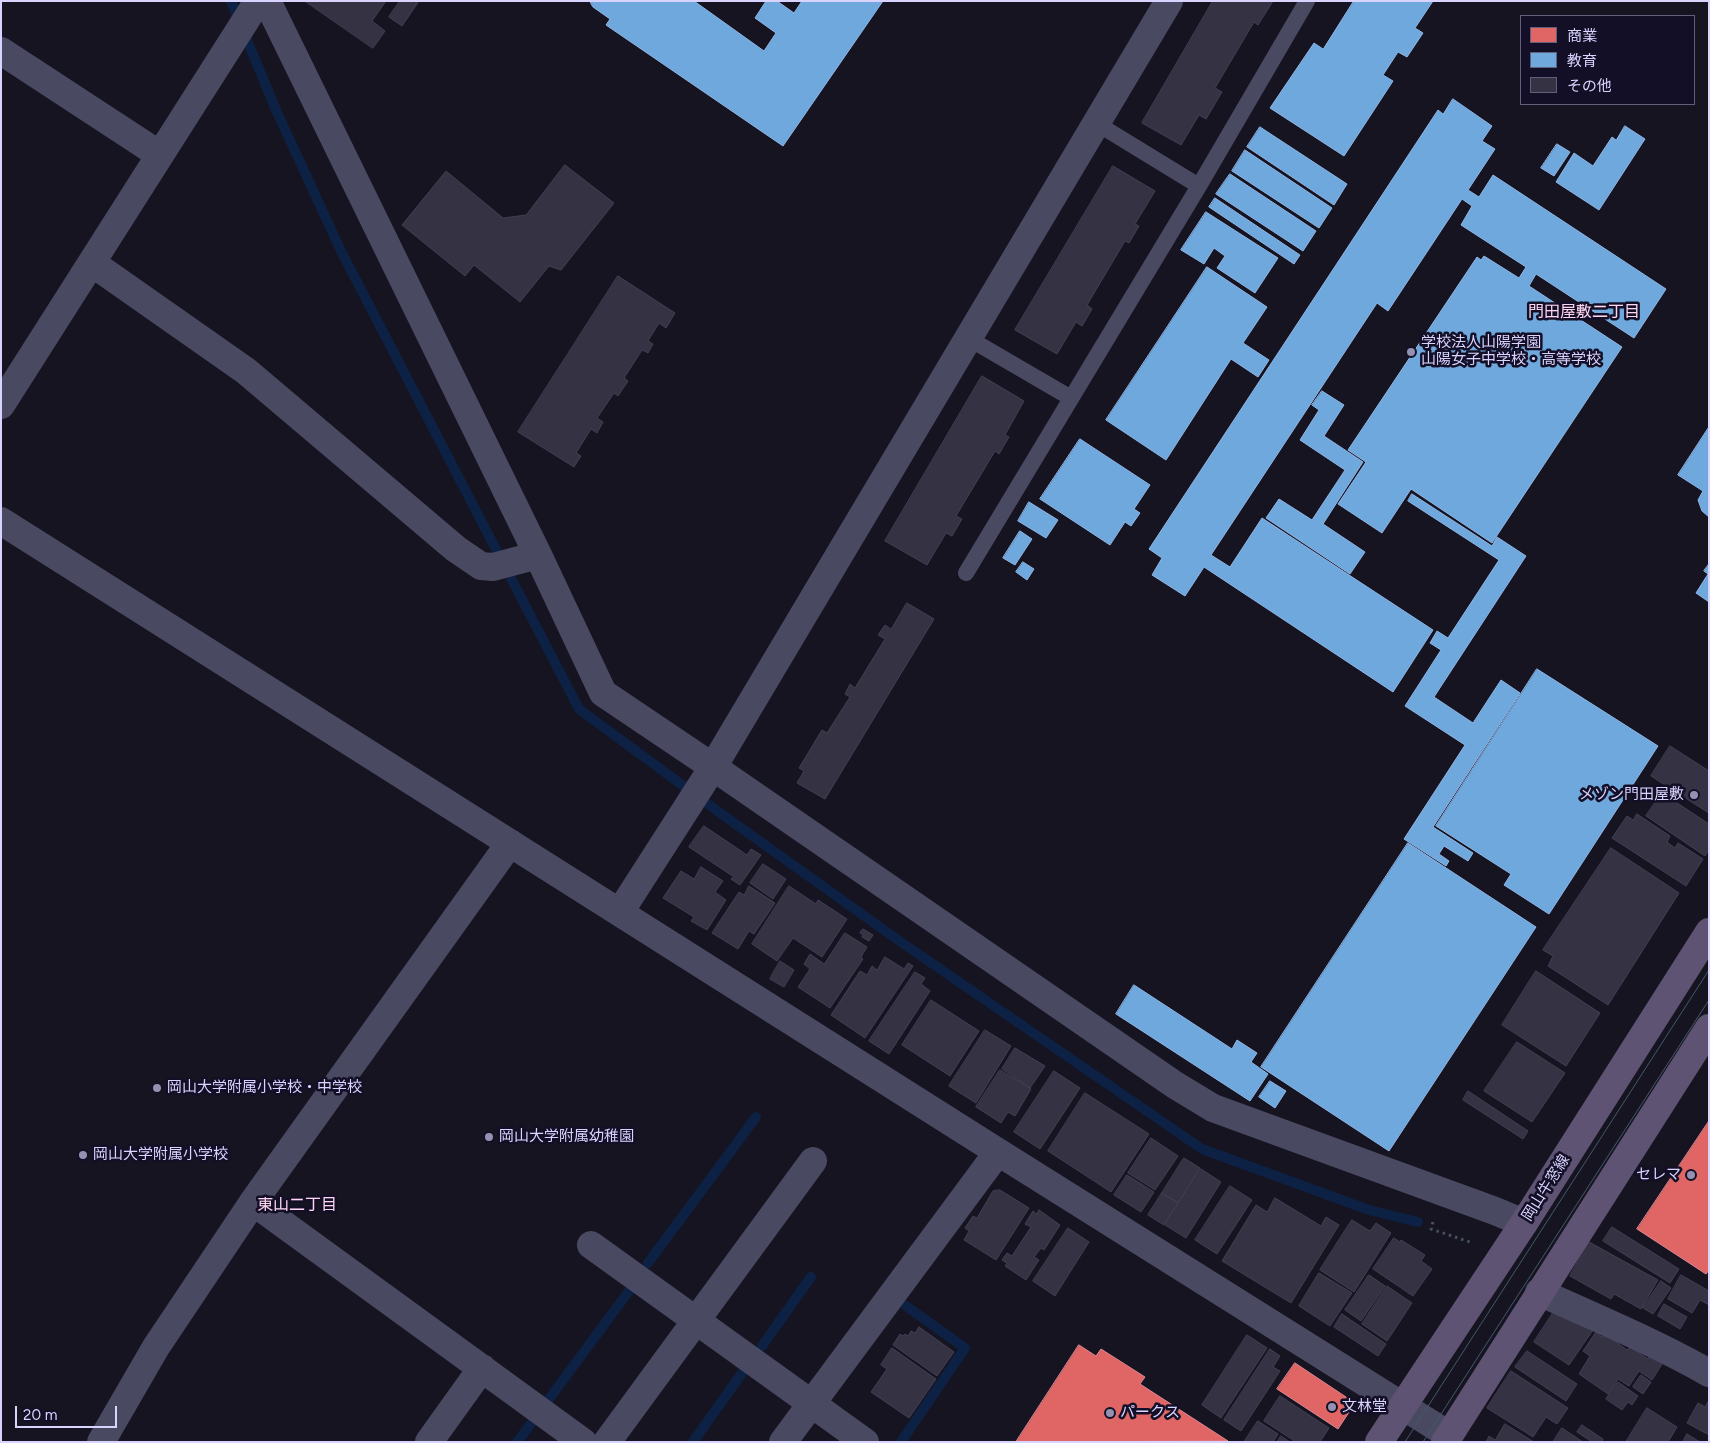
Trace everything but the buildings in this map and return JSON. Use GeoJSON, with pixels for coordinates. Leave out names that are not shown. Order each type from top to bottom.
{"type":"FeatureCollection","features":[{"type":"Feature","properties":{"kind":"main road","name":"岡山牛窓線"},"geometry":{"type":"LineString","coordinates":[[1379,1442],[1524,1223],[1709,932]]}},
{"type":"Feature","properties":{"kind":"main road"},"geometry":{"type":"LineString","coordinates":[[1447,1438],[1709,1028]]}},
{"type":"Feature","properties":{"kind":"street"},"geometry":{"type":"LineString","coordinates":[[620,912],[709,773],[1169,1]]}},
{"type":"Feature","properties":{"kind":"street"},"geometry":{"type":"LineString","coordinates":[[1,405],[234,39],[259,5],[516,561],[603,693],[709,773],[1175,1085],[1213,1108],[1524,1223]]}},
{"type":"Feature","properties":{"kind":"street"},"geometry":{"type":"LineString","coordinates":[[1,51],[160,155]]}},
{"type":"Feature","properties":{"kind":"street"},"geometry":{"type":"LineString","coordinates":[[92,262],[246,371],[456,549],[481,566],[516,561]]}},
{"type":"Feature","properties":{"kind":"street"},"geometry":{"type":"LineString","coordinates":[[1,522],[1403,1406],[1447,1438]]}},
{"type":"Feature","properties":{"kind":"street"},"geometry":{"type":"LineString","coordinates":[[101,1442],[156,1346],[253,1202],[510,843]]}},
{"type":"Feature","properties":{"kind":"street"},"geometry":{"type":"LineString","coordinates":[[783,1442],[810,1403],[998,1152]]}},
{"type":"Feature","properties":{"kind":"street"},"geometry":{"type":"LineString","coordinates":[[607,1442],[813,1161]]}},
{"type":"Feature","properties":{"kind":"street"},"geometry":{"type":"LineString","coordinates":[[253,1202],[584,1442]]}},
{"type":"Feature","properties":{"kind":"street"},"geometry":{"type":"LineString","coordinates":[[591,1245],[865,1442]]}},
{"type":"Feature","properties":{"kind":"street"},"geometry":{"type":"LineString","coordinates":[[1539,1292],[1642,1338],[1709,1373]]}},
{"type":"Feature","properties":{"kind":"street"},"geometry":{"type":"LineString","coordinates":[[429,1442],[482,1368]]}},
{"type":"Feature","properties":{"kind":"lane"},"geometry":{"type":"LineString","coordinates":[[966,573],[1199,186],[1307,1]]}},
{"type":"Feature","properties":{"kind":"lane"},"geometry":{"type":"LineString","coordinates":[[1096,123],[1199,186]]}},
{"type":"Feature","properties":{"kind":"lane"},"geometry":{"type":"LineString","coordinates":[[968,338],[1071,398]]}},
{"type":"Feature","properties":{"kind":"path"},"geometry":{"type":"LineString","coordinates":[[1463,1239],[1474,1243]]}},
{"type":"Feature","properties":{"kind":"waterway"},"geometry":{"type":"LineString","coordinates":[[231,1],[276,110],[341,251],[579,709],[898,940],[1202,1149],[1369,1210],[1418,1222]]}},
{"type":"Feature","properties":{"kind":"waterway"},"geometry":{"type":"LineString","coordinates":[[648,1263],[756,1117]]}},
{"type":"Feature","properties":{"kind":"waterway"},"geometry":{"type":"LineString","coordinates":[[762,1346],[811,1277]]}},
{"type":"Feature","properties":{"kind":"waterway"},"geometry":{"type":"LineString","coordinates":[[549,1399],[629,1291]]}},
{"type":"Feature","properties":{"kind":"waterway"},"geometry":{"type":"LineString","coordinates":[[901,1442],[965,1348],[906,1306]]}},
{"type":"Feature","properties":{"kind":"waterway"},"geometry":{"type":"LineString","coordinates":[[693,1442],[742,1373]]}},
{"type":"Feature","properties":{"kind":"waterway"},"geometry":{"type":"LineString","coordinates":[[517,1442],[533,1421]]}},
{"type":"Feature","properties":{"kind":"tram line"},"geometry":{"type":"LineString","coordinates":[[1405,1442],[1709,970]]}},
{"type":"Feature","properties":{"kind":"tram line"},"geometry":{"type":"LineString","coordinates":[[1423,1442],[1709,1000]]}},
{"type":"Feature","properties":{"kind":"place","name":"学校法人山陽学園 山陽女子中学校・高等学校"},"geometry":{"type":"Point","coordinates":[1411,352]}},
{"type":"Feature","properties":{"kind":"place","name":"メゾン門田屋敷"},"geometry":{"type":"Point","coordinates":[1694,795]}},
{"type":"Feature","properties":{"kind":"place","name":"岡山大学附属小学校・中学校"},"geometry":{"type":"Point","coordinates":[157,1088]}},
{"type":"Feature","properties":{"kind":"place","name":"岡山大学附属幼稚園"},"geometry":{"type":"Point","coordinates":[489,1137]}},
{"type":"Feature","properties":{"kind":"place","name":"岡山大学附属小学校"},"geometry":{"type":"Point","coordinates":[83,1155]}},
{"type":"Feature","properties":{"kind":"place","name":"セレマ"},"geometry":{"type":"Point","coordinates":[1691,1175]}},
{"type":"Feature","properties":{"kind":"place","name":"文林堂"},"geometry":{"type":"Point","coordinates":[1332,1407]}},
{"type":"Feature","properties":{"kind":"place","name":"パークス"},"geometry":{"type":"Point","coordinates":[1110,1413]}},
{"type":"Feature","properties":{"kind":"district","name":"門田屋敷二丁目"},"geometry":{"type":"Point","coordinates":[1584,312]}},
{"type":"Feature","properties":{"kind":"district","name":"東山二丁目"},"geometry":{"type":"Point","coordinates":[297,1205]}}]}
